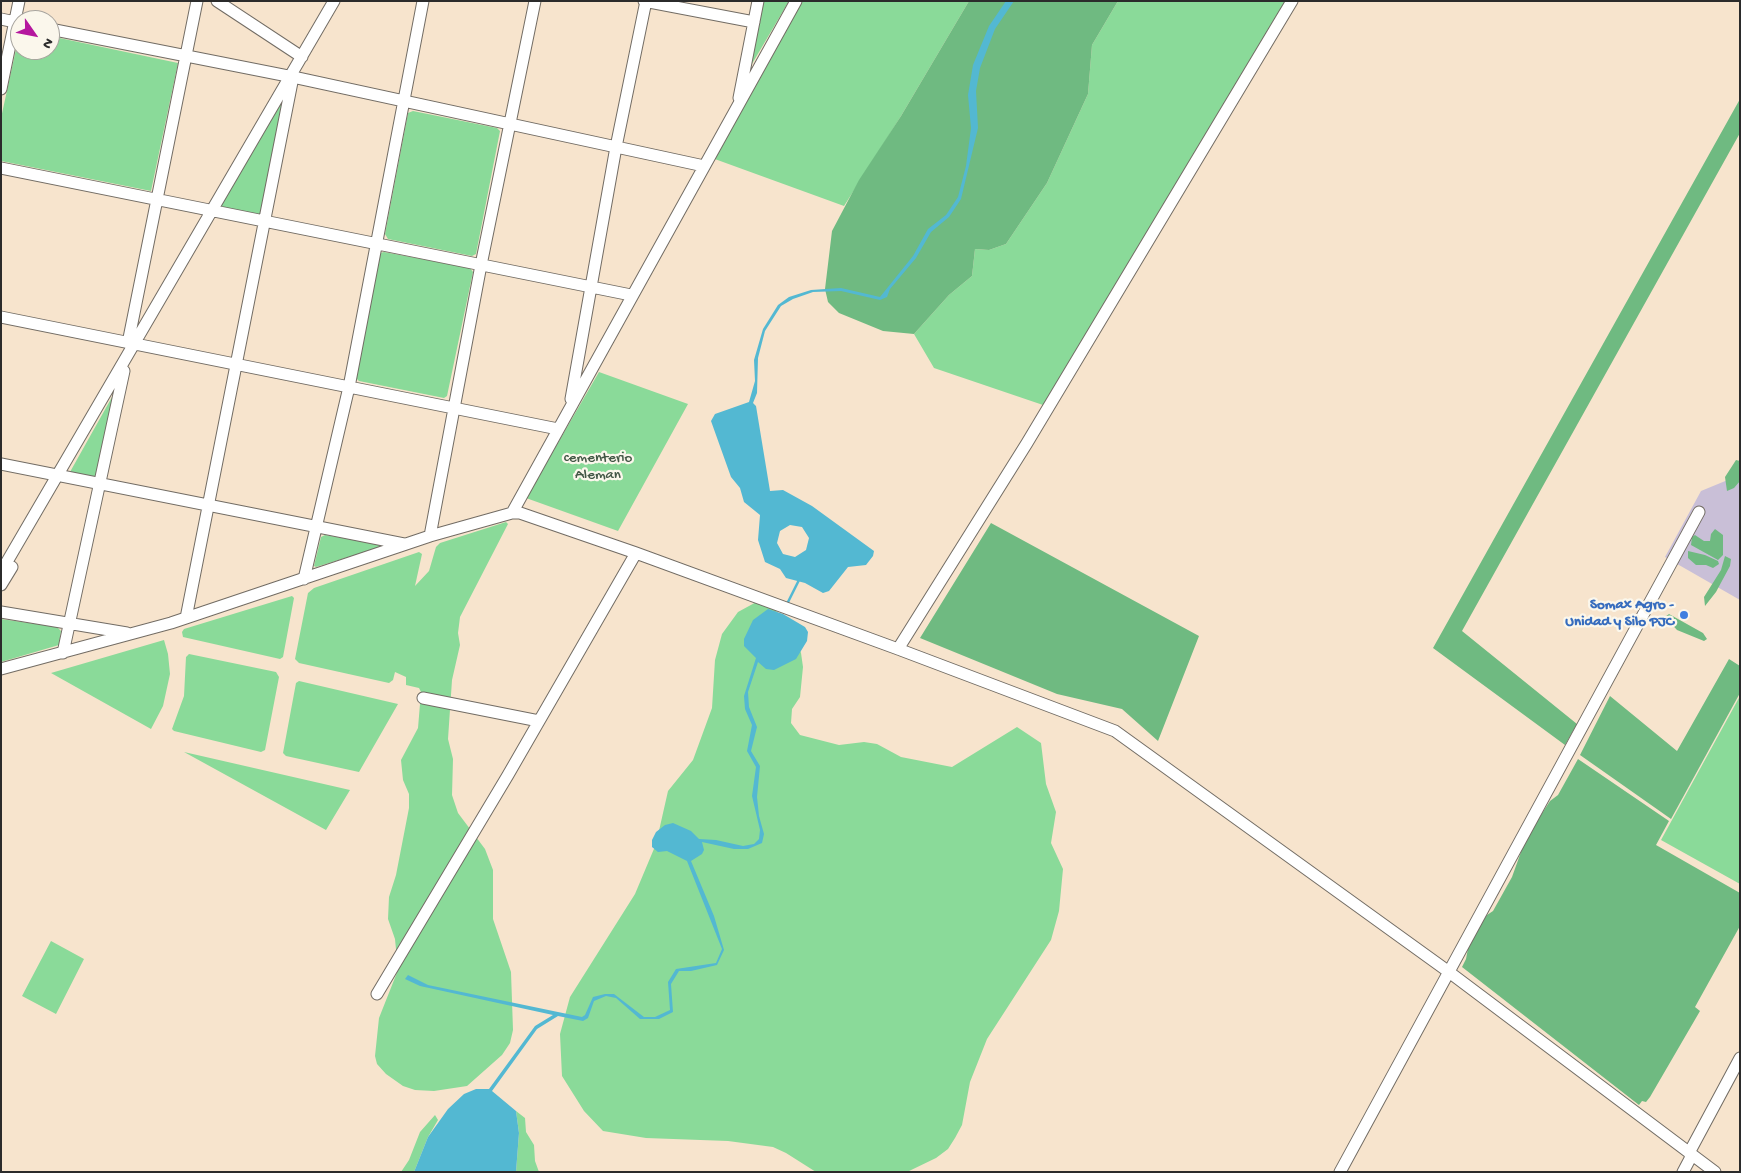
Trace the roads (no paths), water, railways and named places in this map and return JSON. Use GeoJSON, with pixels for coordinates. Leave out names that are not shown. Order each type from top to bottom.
{"type":"FeatureCollection","features":[{"type":"Feature","properties":{"kind":"street"},"geometry":{"type":"LineString","coordinates":[[63,653],[124,371],[133,344],[157,199],[197,1]]}},
{"type":"Feature","properties":{"kind":"street"},"geometry":{"type":"LineString","coordinates":[[217,1],[302,57]]}},
{"type":"Feature","properties":{"kind":"street"},"geometry":{"type":"LineString","coordinates":[[1,585],[133,344],[284,92],[334,1]]}},
{"type":"Feature","properties":{"kind":"street"},"geometry":{"type":"LineString","coordinates":[[304,579],[349,387],[423,1]]}},
{"type":"Feature","properties":{"kind":"street"},"geometry":{"type":"LineString","coordinates":[[430,536],[481,265],[535,1]]}},
{"type":"Feature","properties":{"kind":"street"},"geometry":{"type":"LineString","coordinates":[[569,408],[616,147],[645,1],[754,22]]}},
{"type":"Feature","properties":{"kind":"street"},"geometry":{"type":"LineString","coordinates":[[737,107],[758,1]]}},
{"type":"Feature","properties":{"kind":"street"},"geometry":{"type":"LineString","coordinates":[[512,513],[796,1]]}},
{"type":"Feature","properties":{"kind":"street"},"geometry":{"type":"LineString","coordinates":[[898,649],[1027,443],[1292,1]]}},
{"type":"Feature","properties":{"kind":"street"},"geometry":{"type":"LineString","coordinates":[[60,31],[404,101],[704,166]]}},
{"type":"Feature","properties":{"kind":"street"},"geometry":{"type":"LineString","coordinates":[[1,89],[10,51]]}},
{"type":"Feature","properties":{"kind":"street"},"geometry":{"type":"LineString","coordinates":[[186,618],[265,221],[290,78]]}},
{"type":"Feature","properties":{"kind":"street"},"geometry":{"type":"LineString","coordinates":[[1,168],[632,295]]}},
{"type":"Feature","properties":{"kind":"street"},"geometry":{"type":"LineString","coordinates":[[1,317],[558,429]]}},
{"type":"Feature","properties":{"kind":"street"},"geometry":{"type":"LineString","coordinates":[[1,572],[124,371]]}},
{"type":"Feature","properties":{"kind":"street"},"geometry":{"type":"LineString","coordinates":[[1,464],[405,544]]}},
{"type":"Feature","properties":{"kind":"street"},"geometry":{"type":"LineString","coordinates":[[1340,1172],[1699,512]]}},
{"type":"Feature","properties":{"kind":"street"},"geometry":{"type":"LineString","coordinates":[[1,669],[186,618],[430,536],[512,513],[520,513],[636,553],[1115,731],[1448,972],[1715,1172]]}},
{"type":"Feature","properties":{"kind":"street"},"geometry":{"type":"LineString","coordinates":[[377,994],[636,553]]}},
{"type":"Feature","properties":{"kind":"street"},"geometry":{"type":"LineString","coordinates":[[1,612],[131,634]]}},
{"type":"Feature","properties":{"kind":"street"},"geometry":{"type":"LineString","coordinates":[[423,698],[539,721]]}},
{"type":"Feature","properties":{"kind":"street"},"geometry":{"type":"LineString","coordinates":[[1683,1172],[1740,1058]]}},
{"type":"Feature","properties":{"kind":"water"},"geometry":{"type":"Polygon","coordinates":[[[1006,1],[1014,1],[995,29],[980,68],[976,91],[978,128],[961,199],[949,217],[931,232],[916,258],[890,289],[887,297],[880,300],[841,291],[813,292],[793,299],[781,306],[765,331],[758,358],[757,393],[753,403],[756,406],[770,491],[783,490],[812,506],[874,551],[873,556],[866,565],[848,567],[829,591],[823,593],[805,583],[786,578],[780,569],[765,562],[758,540],[760,515],[744,502],[740,488],[731,477],[711,421],[715,414],[749,402],[755,381],[754,360],[763,329],[778,305],[789,297],[811,290],[841,288],[880,297],[913,256],[928,229],[946,215],[958,197],[966,166],[971,128],[968,95],[973,65],[989,26],[1006,1]],[[790,525],[780,531],[777,543],[783,554],[795,557],[806,550],[809,538],[802,527],[790,525]]]}},
{"type":"Feature","properties":{"kind":"water"},"geometry":{"type":"Polygon","coordinates":[[[768,609],[783,614],[805,627],[808,632],[807,641],[796,659],[774,670],[766,669],[758,662],[748,692],[749,707],[757,727],[751,751],[760,766],[757,797],[759,816],[764,834],[762,843],[748,849],[734,849],[702,842],[704,850],[702,854],[691,861],[714,916],[724,950],[717,965],[691,971],[679,971],[671,984],[673,1012],[659,1019],[640,1019],[616,998],[606,996],[594,1001],[588,1018],[583,1021],[558,1016],[537,1029],[492,1091],[516,1111],[519,1133],[516,1172],[414,1172],[428,1137],[448,1109],[464,1094],[476,1089],[489,1089],[535,1026],[553,1015],[420,986],[405,979],[408,975],[428,985],[582,1017],[585,1015],[593,997],[614,994],[644,1017],[655,1017],[670,1010],[668,982],[676,969],[716,963],[722,949],[687,861],[667,851],[658,852],[652,847],[652,840],[656,832],[665,825],[673,823],[691,831],[699,839],[716,840],[743,846],[754,844],[759,839],[760,830],[752,796],[756,767],[747,751],[752,725],[745,709],[744,696],[756,658],[744,646],[744,639],[753,620],[768,609]]]}},
{"type":"Feature","properties":{"kind":"waterway"},"geometry":{"type":"LineString","coordinates":[[787,604],[799,580]]}},
{"type":"Feature","properties":{"kind":"place","name":"Somax Agro - Unidad y Silo PJC"},"geometry":{"type":"Point","coordinates":[1684,615]}},
{"type":"Feature","properties":{"kind":"park label","name":"cementerio Aleman"},"geometry":{"type":"Point","coordinates":[598,468]}}]}
